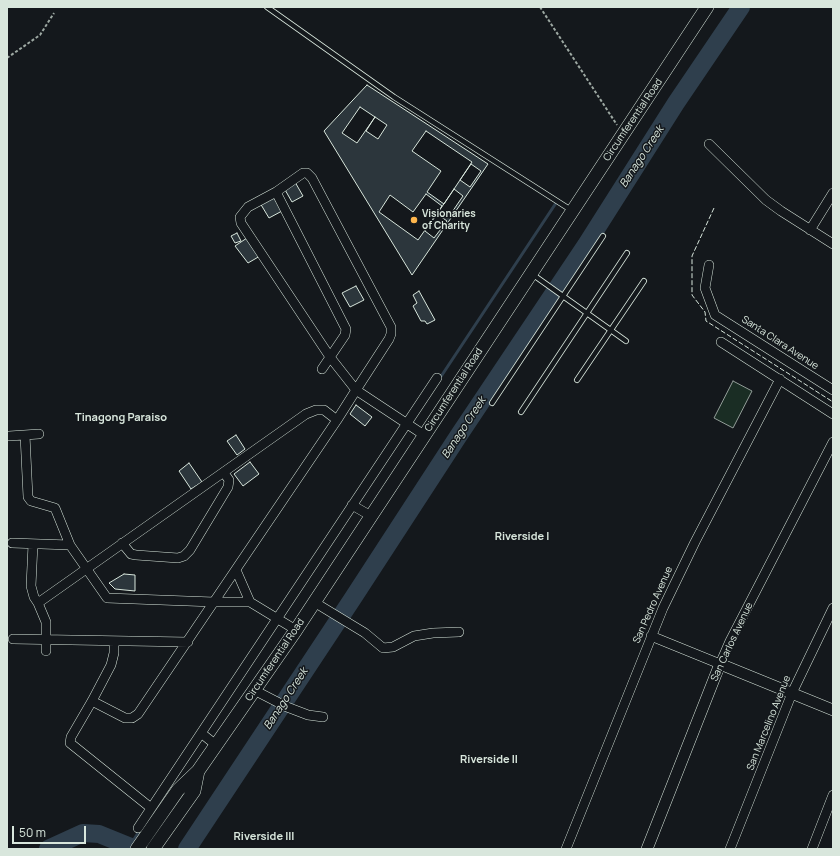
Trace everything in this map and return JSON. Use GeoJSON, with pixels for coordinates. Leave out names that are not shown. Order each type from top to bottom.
{"type":"FeatureCollection","features":[{"type":"Feature","properties":{"kind":"main road","name":"Circumferential Road"},"geometry":{"type":"LineString","coordinates":[[137,849],[178,790],[198,771],[207,738],[254,690],[296,630],[314,602],[359,509],[413,428],[531,273],[707,7]]}},
{"type":"Feature","properties":{"kind":"main road","name":"Circumferential Road"},"geometry":{"type":"LineString","coordinates":[[150,831],[153,849]]}},
{"type":"Feature","properties":{"kind":"street"},"geometry":{"type":"LineString","coordinates":[[709,144],[766,200],[833,244]]}},
{"type":"Feature","properties":{"kind":"street"},"geometry":{"type":"LineString","coordinates":[[92,701],[120,716],[132,718],[143,708],[337,420],[356,390],[389,339],[392,334],[391,327],[312,178],[307,173],[303,173],[276,192],[248,207],[240,217],[241,223],[330,357],[356,390],[413,428]]}},
{"type":"Feature","properties":{"kind":"street"},"geometry":{"type":"LineString","coordinates":[[276,192],[343,322],[345,335],[322,369]]}},
{"type":"Feature","properties":{"kind":"street"},"geometry":{"type":"LineString","coordinates":[[810,230],[833,194]]}},
{"type":"Feature","properties":{"kind":"street","name":"Santa Clara Avenue"},"geometry":{"type":"LineString","coordinates":[[709,264],[705,288],[715,315],[833,390]]}},
{"type":"Feature","properties":{"kind":"street"},"geometry":{"type":"LineString","coordinates":[[721,342],[833,414]]}},
{"type":"Feature","properties":{"kind":"street"},"geometry":{"type":"LineString","coordinates":[[150,831],[151,808],[207,738],[280,620],[359,509],[413,428],[437,378]]}},
{"type":"Feature","properties":{"kind":"street","name":"San Pedro Avenue"},"geometry":{"type":"LineString","coordinates":[[566,849],[651,636],[678,574],[780,379]]}},
{"type":"Feature","properties":{"kind":"street"},"geometry":{"type":"LineString","coordinates":[[38,603],[306,414],[316,410],[324,410],[337,420]]}},
{"type":"Feature","properties":{"kind":"street"},"geometry":{"type":"LineString","coordinates":[[9,436],[39,434]]}},
{"type":"Feature","properties":{"kind":"street"},"geometry":{"type":"LineString","coordinates":[[25,435],[28,496],[32,501],[55,508],[70,545],[104,595],[111,600],[250,602],[296,630]]}},
{"type":"Feature","properties":{"kind":"street","name":"San Carlos Avenue"},"geometry":{"type":"LineString","coordinates":[[647,849],[720,664],[733,635],[833,442]]}},
{"type":"Feature","properties":{"kind":"street"},"geometry":{"type":"LineString","coordinates":[[122,543],[131,554],[178,558],[184,556],[190,550],[228,486],[229,480],[224,473]]}},
{"type":"Feature","properties":{"kind":"street"},"geometry":{"type":"LineString","coordinates":[[12,543],[70,545]]}},
{"type":"Feature","properties":{"kind":"street"},"geometry":{"type":"LineString","coordinates":[[33,544],[31,586],[34,597],[46,622],[46,651]]}},
{"type":"Feature","properties":{"kind":"street"},"geometry":{"type":"LineString","coordinates":[[236,570],[250,602]]}},
{"type":"Feature","properties":{"kind":"street"},"geometry":{"type":"LineString","coordinates":[[314,602],[341,617],[382,648],[393,647],[414,636],[433,633],[459,632]]}},
{"type":"Feature","properties":{"kind":"street","name":"San Marcelino Avenue"},"geometry":{"type":"LineString","coordinates":[[730,849],[792,694],[833,608]]}},
{"type":"Feature","properties":{"kind":"street"},"geometry":{"type":"LineString","coordinates":[[651,636],[833,710]]}},
{"type":"Feature","properties":{"kind":"street"},"geometry":{"type":"LineString","coordinates":[[13,639],[188,642]]}},
{"type":"Feature","properties":{"kind":"street"},"geometry":{"type":"LineString","coordinates":[[114,641],[113,659],[92,701],[71,737],[70,743],[151,808]]}},
{"type":"Feature","properties":{"kind":"street"},"geometry":{"type":"LineString","coordinates":[[254,690],[287,708],[308,715],[323,717]]}},
{"type":"Feature","properties":{"kind":"street"},"geometry":{"type":"LineString","coordinates":[[812,849],[833,795]]}},
{"type":"Feature","properties":{"kind":"lane"},"geometry":{"type":"LineString","coordinates":[[267,7],[394,97],[572,210]]}},
{"type":"Feature","properties":{"kind":"lane"},"geometry":{"type":"LineString","coordinates":[[492,403],[561,295],[603,236]]}},
{"type":"Feature","properties":{"kind":"lane"},"geometry":{"type":"LineString","coordinates":[[521,412],[627,253]]}},
{"type":"Feature","properties":{"kind":"lane"},"geometry":{"type":"LineString","coordinates":[[531,273],[626,341]]}},
{"type":"Feature","properties":{"kind":"lane"},"geometry":{"type":"LineString","coordinates":[[577,380],[644,281]]}},
{"type":"Feature","properties":{"kind":"path"},"geometry":{"type":"LineString","coordinates":[[540,7],[623,135]]}},
{"type":"Feature","properties":{"kind":"path"},"geometry":{"type":"LineString","coordinates":[[7,58],[40,35],[54,13]]}},
{"type":"Feature","properties":{"kind":"green space"},"geometry":{"type":"Polygon","coordinates":[[[733,381],[752,391],[733,428],[714,418],[733,381]]]}},
{"type":"Feature","properties":{"kind":"building","name":"Visionaries of Charity"},"geometry":{"type":"Polygon","coordinates":[[[367,85],[488,164],[412,275],[324,131],[367,85]]]}},
{"type":"Feature","properties":{"kind":"building"},"geometry":{"type":"Polygon","coordinates":[[[360,107],[375,117],[357,143],[342,133],[360,107]]]}},
{"type":"Feature","properties":{"kind":"building"},"geometry":{"type":"Polygon","coordinates":[[[375,117],[387,125],[378,139],[366,131],[375,117]]]}},
{"type":"Feature","properties":{"kind":"building"},"geometry":{"type":"Polygon","coordinates":[[[426,131],[472,162],[444,204],[427,192],[441,171],[412,151],[426,131]]]}},
{"type":"Feature","properties":{"kind":"building"},"geometry":{"type":"Polygon","coordinates":[[[471,164],[481,171],[470,187],[460,180],[471,164]]]}},
{"type":"Feature","properties":{"kind":"building"},"geometry":{"type":"Polygon","coordinates":[[[295,182],[303,196],[292,202],[284,188],[295,182]]]}},
{"type":"Feature","properties":{"kind":"building"},"geometry":{"type":"Polygon","coordinates":[[[454,189],[463,196],[448,218],[439,211],[454,189]]]}},
{"type":"Feature","properties":{"kind":"building"},"geometry":{"type":"Polygon","coordinates":[[[426,194],[442,206],[418,240],[379,212],[390,195],[413,212],[426,194]]]}},
{"type":"Feature","properties":{"kind":"building"},"geometry":{"type":"Polygon","coordinates":[[[273,196],[282,211],[269,218],[260,203],[273,196]]]}},
{"type":"Feature","properties":{"kind":"building"},"geometry":{"type":"Polygon","coordinates":[[[437,214],[447,221],[434,238],[425,231],[437,214]]]}},
{"type":"Feature","properties":{"kind":"building"},"geometry":{"type":"Polygon","coordinates":[[[237,233],[241,241],[235,243],[231,236],[237,233]]]}},
{"type":"Feature","properties":{"kind":"building"},"geometry":{"type":"Polygon","coordinates":[[[247,238],[260,256],[248,263],[235,246],[247,238]]]}},
{"type":"Feature","properties":{"kind":"building"},"geometry":{"type":"Polygon","coordinates":[[[356,286],[364,300],[350,307],[342,293],[356,286]]]}},
{"type":"Feature","properties":{"kind":"building"},"geometry":{"type":"Polygon","coordinates":[[[419,291],[435,320],[427,324],[425,321],[421,321],[413,306],[417,303],[413,295],[419,291]]]}},
{"type":"Feature","properties":{"kind":"building"},"geometry":{"type":"Polygon","coordinates":[[[356,405],[372,417],[365,426],[350,414],[356,405]]]}},
{"type":"Feature","properties":{"kind":"building"},"geometry":{"type":"Polygon","coordinates":[[[236,435],[245,449],[237,455],[227,441],[236,435]]]}},
{"type":"Feature","properties":{"kind":"building"},"geometry":{"type":"Polygon","coordinates":[[[250,462],[259,474],[243,486],[234,474],[250,462]]]}},
{"type":"Feature","properties":{"kind":"building"},"geometry":{"type":"Polygon","coordinates":[[[189,463],[202,482],[191,489],[179,471],[189,463]]]}},
{"type":"Feature","properties":{"kind":"building"},"geometry":{"type":"Polygon","coordinates":[[[124,574],[135,575],[135,591],[115,589],[109,583],[124,574]]]}},
{"type":"Feature","properties":{"kind":"waterway","name":"Banago Creek"},"geometry":{"type":"LineString","coordinates":[[187,849],[459,435],[586,245],[676,103],[741,7]]}},
{"type":"Feature","properties":{"kind":"waterway"},"geometry":{"type":"LineString","coordinates":[[440,378],[556,203]]}},
{"type":"Feature","properties":{"kind":"waterway"},"geometry":{"type":"LineString","coordinates":[[129,847],[140,830]]}},
{"type":"Feature","properties":{"kind":"waterway","name":"Banago Creek"},"geometry":{"type":"LineString","coordinates":[[48,849],[83,833],[99,834],[136,849]]}},
{"type":"Feature","properties":{"kind":"fence"},"geometry":{"type":"LineString","coordinates":[[714,208],[692,256],[692,295],[705,312],[706,321],[833,402]]}},
{"type":"Feature","properties":{"kind":"place","name":"Visionaries of Charity"},"geometry":{"type":"Point","coordinates":[414,220]}},
{"type":"Feature","properties":{"kind":"district","name":"Tinagong Paraiso"},"geometry":{"type":"Point","coordinates":[121,418]}},
{"type":"Feature","properties":{"kind":"district","name":"Riverside I"},"geometry":{"type":"Point","coordinates":[522,537]}},
{"type":"Feature","properties":{"kind":"district","name":"Riverside II"},"geometry":{"type":"Point","coordinates":[489,760]}},
{"type":"Feature","properties":{"kind":"district","name":"Riverside III"},"geometry":{"type":"Point","coordinates":[264,837]}}]}
